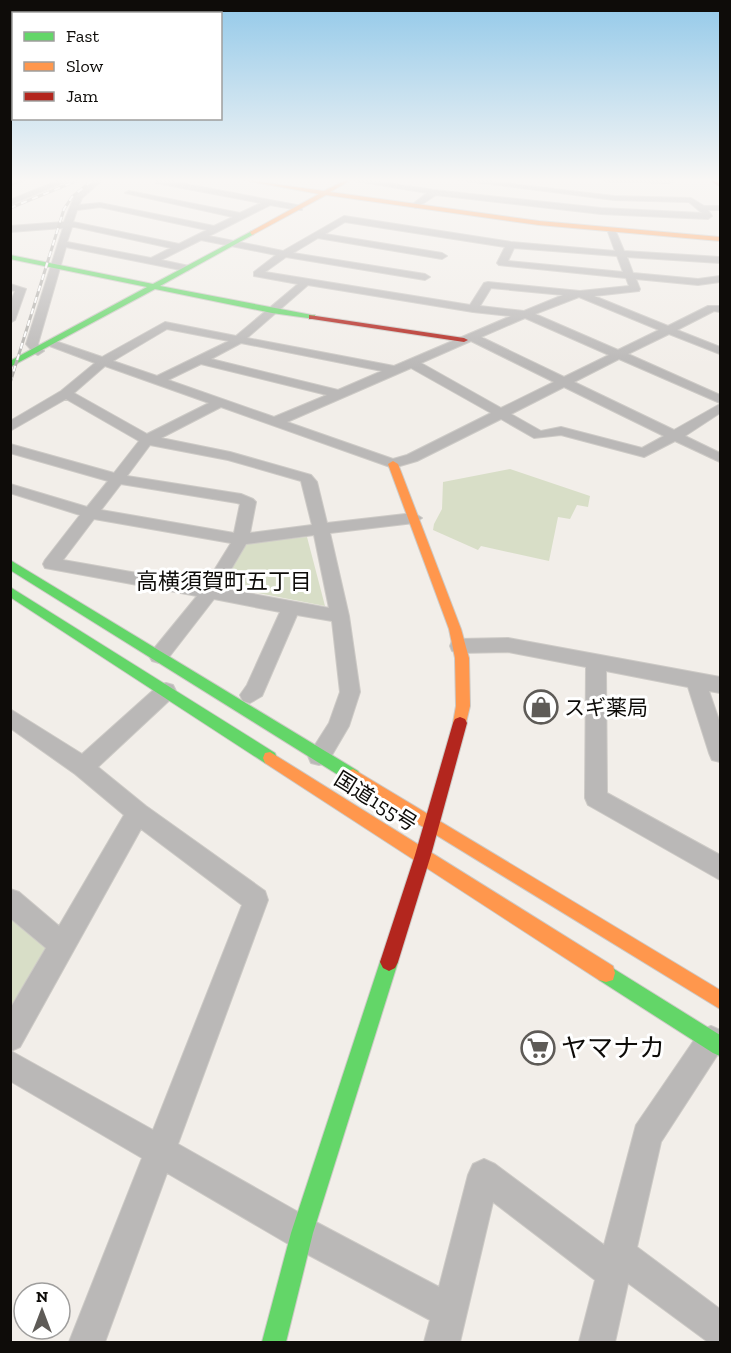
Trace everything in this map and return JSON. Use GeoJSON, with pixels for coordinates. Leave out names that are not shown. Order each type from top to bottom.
{"type":"FeatureCollection","features":[{"type":"Feature","properties":{"kind":"main road"},"geometry":{"type":"LineString","coordinates":[[10,365],[236,242]]}},
{"type":"Feature","properties":{"kind":"main road"},"geometry":{"type":"LineString","coordinates":[[10,258],[272,311],[423,335],[468,339]]}},
{"type":"Feature","properties":{"kind":"main road"},"geometry":{"type":"LineString","coordinates":[[274,1342],[302,1233],[423,855],[461,717],[463,667],[459,646],[393,464]]}},
{"type":"Feature","properties":{"kind":"main road","name":"国道155号"},"geometry":{"type":"LineString","coordinates":[[10,564],[720,1000]]}},
{"type":"Feature","properties":{"kind":"main road","name":"国道155号"},"geometry":{"type":"LineString","coordinates":[[10,591],[716,1043]]}},
{"type":"Feature","properties":{"kind":"street"},"geometry":{"type":"LineString","coordinates":[[158,242],[181,247]]}},
{"type":"Feature","properties":{"kind":"street"},"geometry":{"type":"LineString","coordinates":[[153,261],[191,242]]}},
{"type":"Feature","properties":{"kind":"street"},"geometry":{"type":"LineString","coordinates":[[224,242],[284,254],[434,267]]}},
{"type":"Feature","properties":{"kind":"street"},"geometry":{"type":"LineString","coordinates":[[304,242],[257,274],[409,300],[526,314],[720,399]]}},
{"type":"Feature","properties":{"kind":"street"},"geometry":{"type":"LineString","coordinates":[[342,242],[434,267]]}},
{"type":"Feature","properties":{"kind":"street"},"geometry":{"type":"LineString","coordinates":[[409,300],[454,242]]}},
{"type":"Feature","properties":{"kind":"street"},"geometry":{"type":"LineString","coordinates":[[492,242],[720,260]]}},
{"type":"Feature","properties":{"kind":"street"},"geometry":{"type":"LineString","coordinates":[[472,309],[488,285],[580,294],[635,289],[617,242]]}},
{"type":"Feature","properties":{"kind":"street"},"geometry":{"type":"LineString","coordinates":[[22,313],[54,266],[61,243],[186,268]]}},
{"type":"Feature","properties":{"kind":"street"},"geometry":{"type":"LineString","coordinates":[[511,245],[502,263],[698,282],[720,279]]}},
{"type":"Feature","properties":{"kind":"street"},"geometry":{"type":"LineString","coordinates":[[157,381],[240,339],[304,282]]}},
{"type":"Feature","properties":{"kind":"street"},"geometry":{"type":"LineString","coordinates":[[10,287],[21,289],[22,313],[32,344],[38,351]]}},
{"type":"Feature","properties":{"kind":"street"},"geometry":{"type":"LineString","coordinates":[[274,422],[414,360],[580,294],[720,351]]}},
{"type":"Feature","properties":{"kind":"street"},"geometry":{"type":"LineString","coordinates":[[51,343],[393,464],[412,458],[502,414],[712,308],[720,309]]}},
{"type":"Feature","properties":{"kind":"street"},"geometry":{"type":"LineString","coordinates":[[10,427],[66,394],[104,361],[165,325],[394,370]]}},
{"type":"Feature","properties":{"kind":"street"},"geometry":{"type":"LineString","coordinates":[[414,360],[423,335]]}},
{"type":"Feature","properties":{"kind":"street"},"geometry":{"type":"LineString","coordinates":[[468,339],[564,382],[720,459]]}},
{"type":"Feature","properties":{"kind":"street"},"geometry":{"type":"LineString","coordinates":[[201,360],[339,394]]}},
{"type":"Feature","properties":{"kind":"street"},"geometry":{"type":"LineString","coordinates":[[414,360],[539,435],[561,431],[644,453],[720,408]]}},
{"type":"Feature","properties":{"kind":"street"},"geometry":{"type":"LineString","coordinates":[[66,394],[147,440],[230,456],[306,478],[310,482],[340,616],[350,692],[331,742],[320,756]]}},
{"type":"Feature","properties":{"kind":"street"},"geometry":{"type":"LineString","coordinates":[[220,402],[147,440],[51,564],[340,616]]}},
{"type":"Feature","properties":{"kind":"street"},"geometry":{"type":"LineString","coordinates":[[10,448],[118,478],[248,502],[241,539],[209,593],[159,656]]}},
{"type":"Feature","properties":{"kind":"street"},"geometry":{"type":"LineString","coordinates":[[10,488],[90,513],[241,539],[414,518]]}},
{"type":"Feature","properties":{"kind":"street"},"geometry":{"type":"LineString","coordinates":[[250,695],[255,690],[291,607]]}},
{"type":"Feature","properties":{"kind":"street"},"geometry":{"type":"LineString","coordinates":[[459,646],[508,645],[720,685]]}},
{"type":"Feature","properties":{"kind":"street"},"geometry":{"type":"LineString","coordinates":[[596,660],[596,798],[720,868]]}},
{"type":"Feature","properties":{"kind":"street"},"geometry":{"type":"LineString","coordinates":[[696,680],[720,753]]}},
{"type":"Feature","properties":{"kind":"street"},"geometry":{"type":"LineString","coordinates":[[83,766],[166,692]]}},
{"type":"Feature","properties":{"kind":"street"},"geometry":{"type":"LineString","coordinates":[[10,717],[83,766],[138,813],[256,900],[87,1342]]}},
{"type":"Feature","properties":{"kind":"street"},"geometry":{"type":"LineString","coordinates":[[10,1037],[138,813]]}},
{"type":"Feature","properties":{"kind":"street"},"geometry":{"type":"LineString","coordinates":[[10,901],[62,945]]}},
{"type":"Feature","properties":{"kind":"street"},"geometry":{"type":"LineString","coordinates":[[597,1342],[647,1136],[716,1043]]}},
{"type":"Feature","properties":{"kind":"street"},"geometry":{"type":"LineString","coordinates":[[10,1065],[302,1233],[446,1327],[484,1175],[720,1330]]}},
{"type":"Feature","properties":{"kind":"green space"},"geometry":{"type":"Polygon","coordinates":[[[510,469],[590,496],[588,507],[577,505],[570,519],[558,517],[549,561],[481,546],[478,550],[433,530],[442,509],[443,482],[510,469]]]}},
{"type":"Feature","properties":{"kind":"green space"},"geometry":{"type":"Polygon","coordinates":[[[307,537],[325,606],[222,586],[240,546],[247,543],[307,537]]]}},
{"type":"Feature","properties":{"kind":"green space"},"geometry":{"type":"Polygon","coordinates":[[[11,912],[47,944],[46,956],[11,1021],[11,912]]]}},
{"type":"Feature","properties":{"kind":"railway"},"geometry":{"type":"LineString","coordinates":[[10,383],[54,242]]}},
{"type":"Feature","properties":{"kind":"traffic: fast"},"geometry":{"type":"LineString","coordinates":[[10,365],[235,242]]}},
{"type":"Feature","properties":{"kind":"traffic: fast"},"geometry":{"type":"LineString","coordinates":[[10,257],[272,311],[312,317]]}},
{"type":"Feature","properties":{"kind":"traffic: fast"},"geometry":{"type":"LineString","coordinates":[[10,564],[353,776]]}},
{"type":"Feature","properties":{"kind":"traffic: fast"},"geometry":{"type":"LineString","coordinates":[[10,591],[270,758]]}},
{"type":"Feature","properties":{"kind":"traffic: fast"},"geometry":{"type":"LineString","coordinates":[[274,1342],[302,1233],[389,962]]}},
{"type":"Feature","properties":{"kind":"traffic: fast"},"geometry":{"type":"LineString","coordinates":[[606,973],[720,1046]]}},
{"type":"Feature","properties":{"kind":"traffic: slow"},"geometry":{"type":"LineString","coordinates":[[393,464],[455,629],[462,658],[463,706],[460,723]]}},
{"type":"Feature","properties":{"kind":"traffic: slow"},"geometry":{"type":"LineString","coordinates":[[270,758],[606,973]]}},
{"type":"Feature","properties":{"kind":"traffic: slow"},"geometry":{"type":"LineString","coordinates":[[353,776],[720,1000]]}},
{"type":"Feature","properties":{"kind":"traffic: jam"},"geometry":{"type":"LineString","coordinates":[[312,317],[464,340]]}},
{"type":"Feature","properties":{"kind":"traffic: jam"},"geometry":{"type":"LineString","coordinates":[[389,962],[423,855],[460,723]]}},
{"type":"Feature","properties":{"kind":"place","name":"スギ薬局"},"geometry":{"type":"Point","coordinates":[541,707]}},
{"type":"Feature","properties":{"kind":"place","name":"ヤマナカ"},"geometry":{"type":"Point","coordinates":[538,1048]}},
{"type":"Feature","properties":{"kind":"district","name":"高横須賀町五丁目"},"geometry":{"type":"Point","coordinates":[224,581]}}]}
